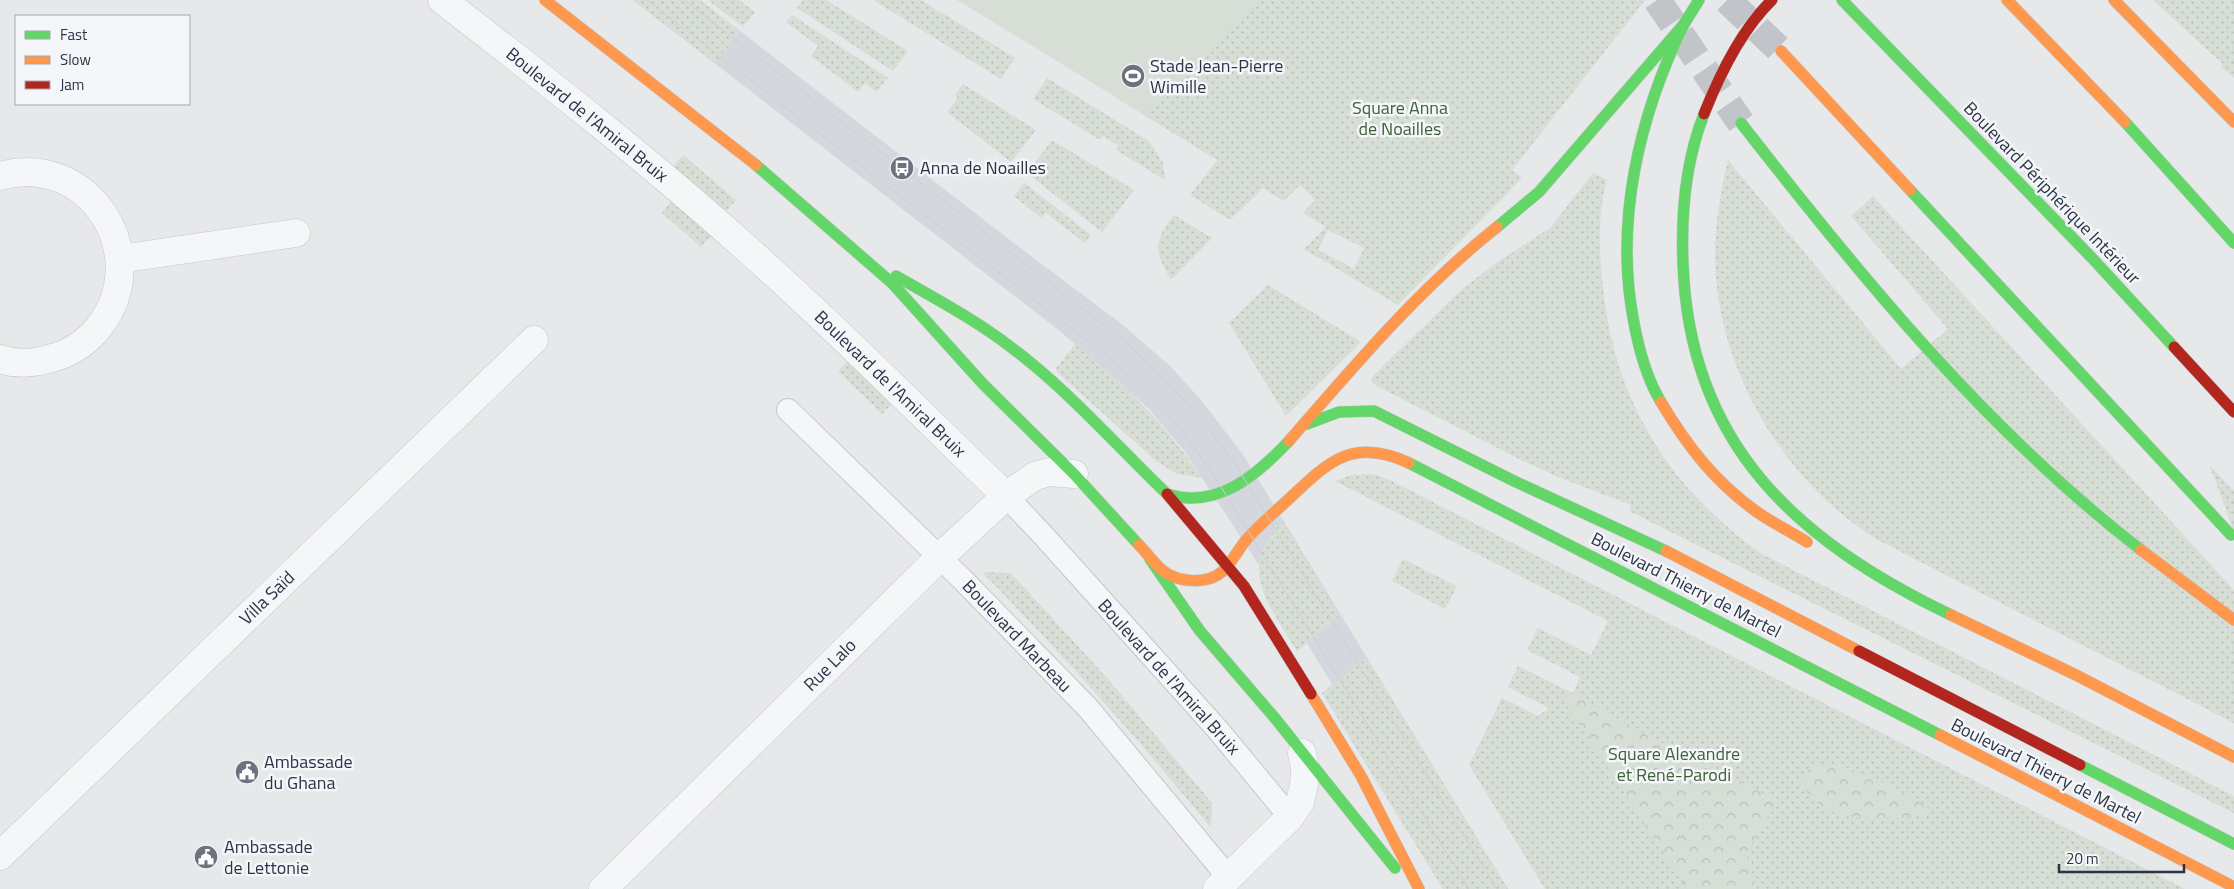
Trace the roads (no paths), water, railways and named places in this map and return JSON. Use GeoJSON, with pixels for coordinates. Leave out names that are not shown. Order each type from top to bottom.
{"type":"FeatureCollection","features":[{"type":"Feature","properties":{"kind":"main road"},"geometry":{"type":"LineString","coordinates":[[545,0],[709,127],[892,283],[983,384],[1074,474],[1147,556],[1200,631],[1412,889]]}},
{"type":"Feature","properties":{"kind":"main road"},"geometry":{"type":"LineString","coordinates":[[1699,0],[1666,58],[1650,101],[1641,134],[1626,237],[1626,272],[1634,331],[1643,363],[1665,411],[1682,438],[1700,462],[1723,485],[1793,535],[1880,580],[2054,664],[2234,756]]}},
{"type":"Feature","properties":{"kind":"main road"},"geometry":{"type":"LineString","coordinates":[[1772,0],[1732,55],[1712,91],[1700,122],[1690,160],[1681,240],[1686,302],[1692,336],[1702,377],[1717,410],[1732,440],[1764,485],[1795,516],[1880,580]]}},
{"type":"Feature","properties":{"kind":"main road","name":"Boulevard Périphérique Intérieur"},"geometry":{"type":"LineString","coordinates":[[1842,0],[2085,250],[2234,412]]}},
{"type":"Feature","properties":{"kind":"main road"},"geometry":{"type":"LineString","coordinates":[[2007,0],[2144,142],[2234,243]]}},
{"type":"Feature","properties":{"kind":"main road"},"geometry":{"type":"LineString","coordinates":[[2114,0],[2234,122]]}},
{"type":"Feature","properties":{"kind":"main road"},"geometry":{"type":"LineString","coordinates":[[1167,494],[1177,498],[1192,500],[1208,497],[1234,486],[1263,467],[1302,427],[1350,370],[1468,252],[1523,208],[1539,192],[1684,24]]}},
{"type":"Feature","properties":{"kind":"main road"},"geometry":{"type":"LineString","coordinates":[[1781,51],[2231,534]]}},
{"type":"Feature","properties":{"kind":"main road"},"geometry":{"type":"LineString","coordinates":[[1741,123],[1842,251],[1926,348],[2053,476],[2146,556],[2234,620]]}},
{"type":"Feature","properties":{"kind":"main road"},"geometry":{"type":"LineString","coordinates":[[2189,194],[2234,230]]}},
{"type":"Feature","properties":{"kind":"main road"},"geometry":{"type":"LineString","coordinates":[[847,243],[896,276],[978,323],[1013,348],[1045,375],[1167,494],[1244,586],[1361,776],[1419,889]]}},
{"type":"Feature","properties":{"kind":"main road","name":"Boulevard Thierry de Martel"},"geometry":{"type":"LineString","coordinates":[[1302,427],[1318,417],[1337,411],[1355,409],[1374,411],[1514,481],[1648,542],[2234,844]]}},
{"type":"Feature","properties":{"kind":"main road","name":"Boulevard Thierry de Martel"},"geometry":{"type":"LineString","coordinates":[[1147,556],[1163,571],[1179,579],[1195,581],[1207,579],[1229,566],[1240,547],[1256,529],[1334,459],[1351,452],[1371,451],[1391,456],[1438,477],[2234,887]]}},
{"type":"Feature","properties":{"kind":"street","name":"Boulevard de l'Amiral Bruix"},"geometry":{"type":"LineString","coordinates":[[442,0],[635,151],[746,248],[832,326],[1006,496]]}},
{"type":"Feature","properties":{"kind":"street"},"geometry":{"type":"LineString","coordinates":[[0,176],[14,172],[45,173],[73,184],[97,204],[113,229],[120,259],[118,288],[107,316],[89,339],[64,355],[36,363],[2,367]]}},
{"type":"Feature","properties":{"kind":"street"},"geometry":{"type":"LineString","coordinates":[[120,259],[296,233]]}},
{"type":"Feature","properties":{"kind":"street","name":"Villa Saïd"},"geometry":{"type":"LineString","coordinates":[[0,856],[534,340]]}},
{"type":"Feature","properties":{"kind":"street","name":"Rue Lalo"},"geometry":{"type":"LineString","coordinates":[[604,889],[940,557],[1006,496],[1035,476],[1049,472],[1074,474]]}},
{"type":"Feature","properties":{"kind":"street"},"geometry":{"type":"LineString","coordinates":[[1223,883],[1290,817],[1300,802],[1305,769],[1302,753]]}},
{"type":"Feature","properties":{"kind":"lane","name":"Boulevard Marbeau"},"geometry":{"type":"LineString","coordinates":[[788,410],[940,557],[1088,708],[1223,883]]}},
{"type":"Feature","properties":{"kind":"lane","name":"Boulevard de l'Amiral Bruix"},"geometry":{"type":"LineString","coordinates":[[1006,496],[1218,730],[1290,817]]}},
{"type":"Feature","properties":{"kind":"tunnel"},"geometry":{"type":"LineString","coordinates":[[1657,0],[1741,123]]}},
{"type":"Feature","properties":{"kind":"tunnel"},"geometry":{"type":"LineString","coordinates":[[1727,0],[1781,51]]}},
{"type":"Feature","properties":{"kind":"tram line"},"geometry":{"type":"LineString","coordinates":[[647,0],[1112,360],[1147,392],[1180,428],[1213,474],[1469,889]]}},
{"type":"Feature","properties":{"kind":"tram line"},"geometry":{"type":"LineString","coordinates":[[684,0],[1117,335],[1180,396],[1209,429],[1235,464],[1497,889]]}},
{"type":"Feature","properties":{"kind":"place","name":"Stade Jean-Pierre Wimille"},"geometry":{"type":"Point","coordinates":[1133,76]}},
{"type":"Feature","properties":{"kind":"place","name":"Anna de Noailles"},"geometry":{"type":"Point","coordinates":[902,168]}},
{"type":"Feature","properties":{"kind":"place","name":"Ambassade du Ghana"},"geometry":{"type":"Point","coordinates":[247,772]}},
{"type":"Feature","properties":{"kind":"place","name":"Ambassade de Lettonie"},"geometry":{"type":"Point","coordinates":[206,857]}},
{"type":"Feature","properties":{"kind":"park label","name":"Square Anna de Noailles"},"geometry":{"type":"Point","coordinates":[1400,118]}},
{"type":"Feature","properties":{"kind":"park label","name":"Square Alexandre et René-Parodi"},"geometry":{"type":"Point","coordinates":[1674,764]}}]}
